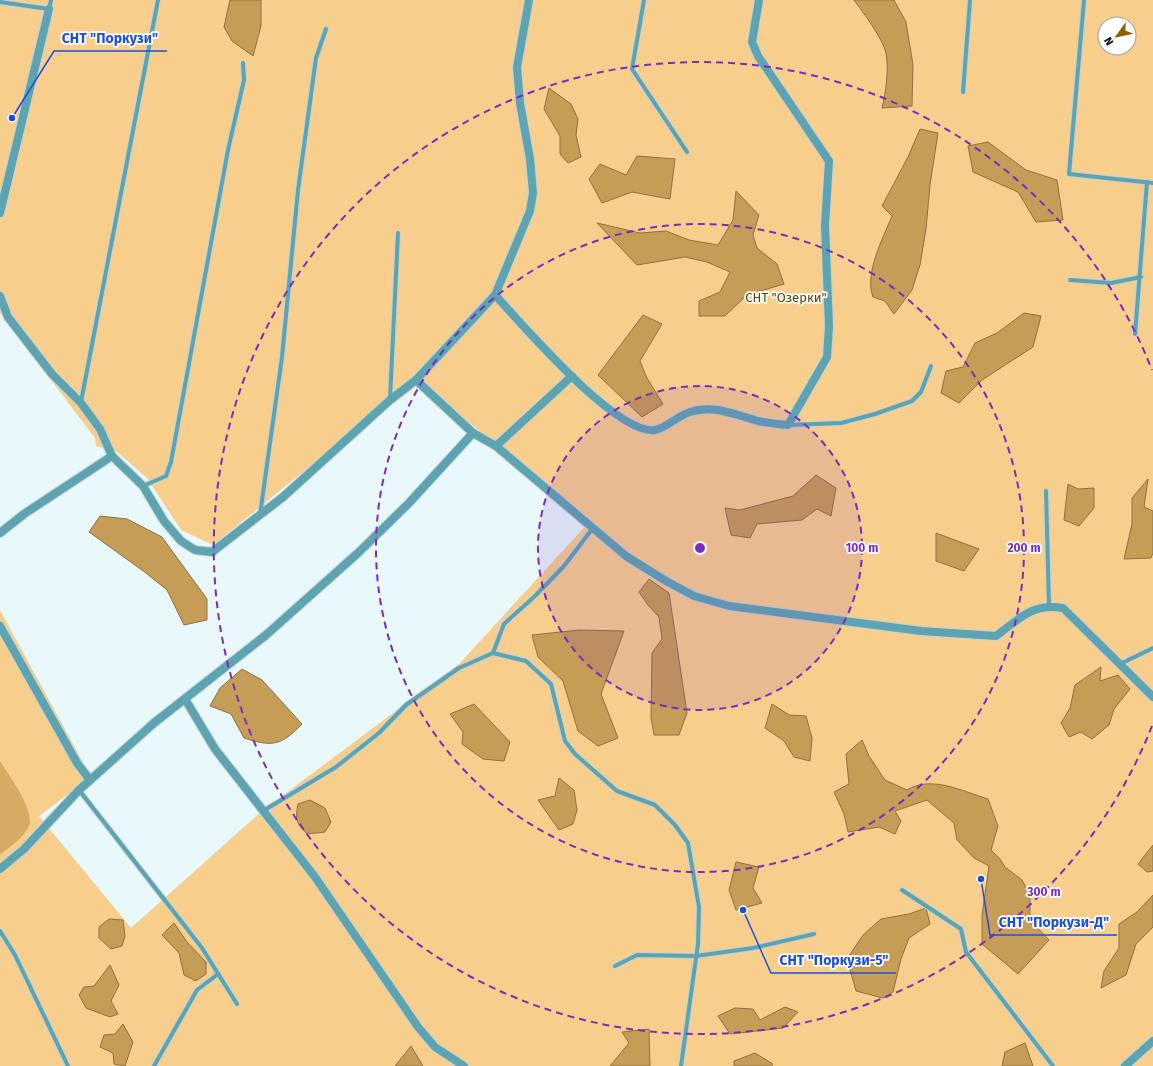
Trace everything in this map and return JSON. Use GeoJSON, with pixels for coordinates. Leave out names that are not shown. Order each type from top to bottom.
{"type":"FeatureCollection","features":[{"type":"Feature","properties":{"kind":"street"},"geometry":{"type":"LineString","coordinates":[[0,296],[8,318],[52,374],[81,403],[100,429],[112,456],[143,486],[164,521],[181,541],[195,550],[212,552],[283,497],[390,400],[416,380],[495,295],[530,210],[533,193],[530,159],[520,103],[517,67],[529,0]]}},
{"type":"Feature","properties":{"kind":"street"},"geometry":{"type":"LineString","coordinates":[[495,295],[572,376],[606,407],[632,425],[655,430],[690,412],[714,409],[760,421],[788,425],[827,357],[829,326],[825,225],[829,161],[758,56],[752,42],[759,0]]}},
{"type":"Feature","properties":{"kind":"street"},"geometry":{"type":"LineString","coordinates":[[0,213],[49,9]]}},
{"type":"Feature","properties":{"kind":"street"},"geometry":{"type":"LineString","coordinates":[[496,446],[572,376]]}},
{"type":"Feature","properties":{"kind":"street"},"geometry":{"type":"LineString","coordinates":[[416,380],[473,433],[496,446],[626,556],[666,581],[694,596],[729,606],[921,631],[996,636],[1036,608],[1049,606],[1063,608],[1153,697]]}},
{"type":"Feature","properties":{"kind":"street"},"geometry":{"type":"LineString","coordinates":[[0,869],[24,849],[90,780],[154,724],[266,635],[358,553],[409,503],[473,433]]}},
{"type":"Feature","properties":{"kind":"street"},"geometry":{"type":"LineString","coordinates":[[0,533],[24,514],[112,456]]}},
{"type":"Feature","properties":{"kind":"street"},"geometry":{"type":"LineString","coordinates":[[0,626],[77,763],[90,780]]}},
{"type":"Feature","properties":{"kind":"street"},"geometry":{"type":"LineString","coordinates":[[185,699],[215,749],[315,877],[418,1027],[435,1047],[464,1066]]}},
{"type":"Feature","properties":{"kind":"street"},"geometry":{"type":"LineString","coordinates":[[1125,1066],[1153,1042]]}},
{"type":"Feature","properties":{"kind":"lane"},"geometry":{"type":"LineString","coordinates":[[0,2],[49,9],[51,0]]}},
{"type":"Feature","properties":{"kind":"lane"},"geometry":{"type":"LineString","coordinates":[[81,403],[158,0]]}},
{"type":"Feature","properties":{"kind":"lane"},"geometry":{"type":"LineString","coordinates":[[644,0],[632,69],[687,152]]}},
{"type":"Feature","properties":{"kind":"lane"},"geometry":{"type":"LineString","coordinates":[[963,92],[970,0]]}},
{"type":"Feature","properties":{"kind":"lane"},"geometry":{"type":"LineString","coordinates":[[1084,0],[1069,174],[1153,182]]}},
{"type":"Feature","properties":{"kind":"lane"},"geometry":{"type":"LineString","coordinates":[[260,515],[282,357],[298,190],[316,58],[326,29]]}},
{"type":"Feature","properties":{"kind":"lane"},"geometry":{"type":"LineString","coordinates":[[143,486],[166,476],[171,462],[228,150],[244,80],[243,63]]}},
{"type":"Feature","properties":{"kind":"lane"},"geometry":{"type":"LineString","coordinates":[[1135,334],[1141,277],[1147,182]]}},
{"type":"Feature","properties":{"kind":"lane"},"geometry":{"type":"LineString","coordinates":[[390,400],[398,233]]}},
{"type":"Feature","properties":{"kind":"lane"},"geometry":{"type":"LineString","coordinates":[[1070,280],[1111,283],[1141,277]]}},
{"type":"Feature","properties":{"kind":"lane"},"geometry":{"type":"LineString","coordinates":[[788,425],[841,423],[912,402],[921,392],[931,366]]}},
{"type":"Feature","properties":{"kind":"lane"},"geometry":{"type":"LineString","coordinates":[[1046,490],[1049,606]]}},
{"type":"Feature","properties":{"kind":"lane"},"geometry":{"type":"LineString","coordinates":[[493,653],[504,624],[535,596],[564,566],[593,528]]}},
{"type":"Feature","properties":{"kind":"lane"},"geometry":{"type":"LineString","coordinates":[[1120,664],[1153,648]]}},
{"type":"Feature","properties":{"kind":"lane"},"geometry":{"type":"LineString","coordinates":[[262,811],[336,767],[378,734],[406,705],[459,668],[493,653],[526,661],[551,684],[565,741],[575,754],[617,791],[655,805],[675,825],[688,843],[699,907],[696,956],[681,1066]]}},
{"type":"Feature","properties":{"kind":"lane"},"geometry":{"type":"LineString","coordinates":[[79,790],[202,948],[237,1004]]}},
{"type":"Feature","properties":{"kind":"lane"},"geometry":{"type":"LineString","coordinates":[[902,890],[961,929],[966,952],[1053,1066]]}},
{"type":"Feature","properties":{"kind":"lane"},"geometry":{"type":"LineString","coordinates":[[0,931],[14,954],[68,1066]]}},
{"type":"Feature","properties":{"kind":"lane"},"geometry":{"type":"LineString","coordinates":[[616,966],[637,955],[696,956],[753,948],[814,934]]}},
{"type":"Feature","properties":{"kind":"lane"},"geometry":{"type":"LineString","coordinates":[[154,1066],[197,990],[218,974]]}},
{"type":"Feature","properties":{"kind":"green space","name":"СНТ \"Озерки\""},"geometry":{"type":"Polygon","coordinates":[[[0,0],[1153,0],[1153,1066],[0,1066],[0,610],[91,777],[39,816],[131,928],[262,811],[460,663],[591,520],[416,380],[213,545],[181,530],[147,478],[117,452],[96,446],[95,438],[0,313],[0,0]]]}},
{"type":"Feature","properties":{"kind":"shaded area"},"geometry":{"type":"Polygon","coordinates":[[[230,0],[261,0],[261,26],[253,56],[232,41],[224,27],[230,0]]]}},
{"type":"Feature","properties":{"kind":"shaded area"},"geometry":{"type":"Polygon","coordinates":[[[854,0],[894,0],[906,22],[913,65],[912,106],[882,108],[887,81],[886,53],[877,33],[854,0]]]}},
{"type":"Feature","properties":{"kind":"shaded area"},"geometry":{"type":"Polygon","coordinates":[[[549,88],[571,104],[578,119],[576,135],[581,157],[568,163],[560,154],[560,136],[544,109],[549,88]]]}},
{"type":"Feature","properties":{"kind":"shaded area"},"geometry":{"type":"Polygon","coordinates":[[[920,129],[938,133],[930,185],[926,229],[920,265],[912,290],[894,314],[885,301],[873,297],[871,278],[876,256],[892,216],[882,206],[908,157],[920,129]]]}},
{"type":"Feature","properties":{"kind":"shaded area"},"geometry":{"type":"Polygon","coordinates":[[[988,142],[1026,170],[1057,180],[1063,220],[1036,222],[1018,192],[973,172],[968,146],[988,142]]]}},
{"type":"Feature","properties":{"kind":"shaded area"},"geometry":{"type":"Polygon","coordinates":[[[637,156],[675,159],[670,199],[632,192],[602,203],[589,179],[600,164],[626,175],[637,156]]]}},
{"type":"Feature","properties":{"kind":"shaded area"},"geometry":{"type":"Polygon","coordinates":[[[736,191],[759,215],[753,235],[757,248],[777,264],[784,284],[747,295],[725,316],[699,316],[699,301],[720,292],[730,272],[707,262],[685,257],[637,265],[597,223],[640,233],[666,231],[689,240],[718,245],[733,220],[736,191]]]}},
{"type":"Feature","properties":{"kind":"shaded area"},"geometry":{"type":"Polygon","coordinates":[[[1024,313],[1041,316],[1033,347],[982,380],[959,403],[941,393],[946,371],[963,367],[975,343],[997,333],[1024,313]]]}},
{"type":"Feature","properties":{"kind":"shaded area"},"geometry":{"type":"Polygon","coordinates":[[[643,315],[662,324],[640,361],[647,378],[663,404],[642,417],[598,375],[643,315]]]}},
{"type":"Feature","properties":{"kind":"shaded area"},"geometry":{"type":"Polygon","coordinates":[[[816,475],[836,488],[831,516],[817,509],[802,520],[757,524],[750,538],[731,535],[725,508],[740,510],[793,496],[816,475]]]}},
{"type":"Feature","properties":{"kind":"shaded area"},"geometry":{"type":"Polygon","coordinates":[[[1148,479],[1144,507],[1153,511],[1153,553],[1151,558],[1124,559],[1132,524],[1132,498],[1148,479]]]}},
{"type":"Feature","properties":{"kind":"shaded area"},"geometry":{"type":"Polygon","coordinates":[[[1068,484],[1078,489],[1094,488],[1094,508],[1079,526],[1064,520],[1068,484]]]}},
{"type":"Feature","properties":{"kind":"shaded area"},"geometry":{"type":"Polygon","coordinates":[[[100,516],[127,519],[162,537],[207,599],[207,620],[184,625],[167,590],[89,532],[100,516]]]}},
{"type":"Feature","properties":{"kind":"shaded area"},"geometry":{"type":"Polygon","coordinates":[[[936,533],[979,549],[964,571],[936,561],[936,533]]]}},
{"type":"Feature","properties":{"kind":"shaded area"},"geometry":{"type":"Polygon","coordinates":[[[649,579],[669,593],[687,713],[679,735],[654,735],[651,718],[652,653],[662,639],[659,617],[639,592],[649,579]]]}},
{"type":"Feature","properties":{"kind":"shaded area"},"geometry":{"type":"Polygon","coordinates":[[[579,630],[624,631],[601,694],[618,738],[598,746],[578,731],[563,681],[538,657],[532,635],[579,630]]]}},
{"type":"Feature","properties":{"kind":"shaded area"},"geometry":{"type":"Polygon","coordinates":[[[1101,667],[1100,681],[1118,675],[1130,689],[1114,709],[1109,725],[1092,739],[1081,732],[1069,737],[1061,723],[1070,708],[1075,685],[1101,667]]]}},
{"type":"Feature","properties":{"kind":"shaded area"},"geometry":{"type":"Polygon","coordinates":[[[242,669],[262,680],[302,724],[288,737],[276,743],[262,743],[244,738],[231,714],[210,706],[220,688],[242,669]]]}},
{"type":"Feature","properties":{"kind":"shaded area"},"geometry":{"type":"Polygon","coordinates":[[[474,704],[510,742],[504,761],[483,759],[462,744],[463,732],[450,714],[474,704]]]}},
{"type":"Feature","properties":{"kind":"shaded area"},"geometry":{"type":"Polygon","coordinates":[[[772,704],[789,715],[806,716],[812,738],[810,761],[794,757],[784,741],[765,728],[772,704]]]}},
{"type":"Feature","properties":{"kind":"shaded area"},"geometry":{"type":"Polygon","coordinates":[[[862,740],[869,756],[885,780],[907,790],[916,786],[936,784],[988,799],[998,826],[991,850],[1000,859],[1005,867],[1022,880],[1030,895],[1030,920],[1049,940],[1018,974],[982,944],[982,915],[989,866],[974,858],[957,840],[954,823],[927,800],[895,811],[901,821],[895,834],[879,827],[848,832],[844,814],[834,792],[849,784],[846,754],[862,740]]]}},
{"type":"Feature","properties":{"kind":"shaded area"},"geometry":{"type":"Polygon","coordinates":[[[0,761],[20,792],[25,802],[30,819],[29,826],[24,834],[0,855],[0,761]]]}},
{"type":"Feature","properties":{"kind":"shaded area"},"geometry":{"type":"Polygon","coordinates":[[[559,778],[574,790],[577,810],[573,824],[559,830],[538,800],[555,796],[559,778]]]}},
{"type":"Feature","properties":{"kind":"shaded area"},"geometry":{"type":"Polygon","coordinates":[[[310,800],[325,808],[331,822],[325,832],[307,834],[297,821],[298,804],[310,800]]]}},
{"type":"Feature","properties":{"kind":"shaded area"},"geometry":{"type":"Polygon","coordinates":[[[1153,845],[1153,871],[1147,872],[1138,864],[1153,845]]]}},
{"type":"Feature","properties":{"kind":"shaded area"},"geometry":{"type":"Polygon","coordinates":[[[736,862],[759,867],[753,888],[762,903],[736,910],[729,890],[736,862]]]}},
{"type":"Feature","properties":{"kind":"shaded area"},"geometry":{"type":"Polygon","coordinates":[[[1153,895],[1153,927],[1136,944],[1126,975],[1101,988],[1104,971],[1119,948],[1119,924],[1137,912],[1153,895]]]}},
{"type":"Feature","properties":{"kind":"shaded area"},"geometry":{"type":"Polygon","coordinates":[[[926,908],[930,924],[909,938],[901,959],[893,992],[883,998],[856,991],[847,959],[863,935],[881,919],[909,914],[926,908]]]}},
{"type":"Feature","properties":{"kind":"shaded area"},"geometry":{"type":"Polygon","coordinates":[[[109,919],[123,920],[125,936],[122,946],[111,949],[99,938],[99,927],[109,919]]]}},
{"type":"Feature","properties":{"kind":"shaded area"},"geometry":{"type":"Polygon","coordinates":[[[174,923],[187,942],[206,962],[206,974],[196,981],[184,975],[179,953],[162,935],[174,923]]]}},
{"type":"Feature","properties":{"kind":"shaded area"},"geometry":{"type":"Polygon","coordinates":[[[110,965],[119,985],[111,1001],[118,1014],[110,1017],[86,1008],[79,995],[84,987],[94,986],[110,965]]]}},
{"type":"Feature","properties":{"kind":"shaded area"},"geometry":{"type":"Polygon","coordinates":[[[785,1007],[798,1012],[783,1028],[730,1034],[718,1016],[735,1008],[753,1009],[760,1020],[785,1007]]]}},
{"type":"Feature","properties":{"kind":"shaded area"},"geometry":{"type":"Polygon","coordinates":[[[123,1024],[133,1042],[125,1066],[114,1064],[113,1053],[100,1047],[104,1035],[115,1034],[123,1024]]]}},
{"type":"Feature","properties":{"kind":"shaded area"},"geometry":{"type":"Polygon","coordinates":[[[649,1029],[650,1066],[610,1066],[629,1043],[622,1032],[649,1029]]]}},
{"type":"Feature","properties":{"kind":"shaded area"},"geometry":{"type":"Polygon","coordinates":[[[1025,1043],[1033,1066],[1002,1066],[1005,1052],[1025,1043]]]}},
{"type":"Feature","properties":{"kind":"shaded area"},"geometry":{"type":"Polygon","coordinates":[[[411,1046],[423,1066],[395,1066],[411,1046]]]}},
{"type":"Feature","properties":{"kind":"shaded area"},"geometry":{"type":"Polygon","coordinates":[[[755,1053],[773,1064],[771,1066],[734,1066],[734,1061],[755,1053]]]}},
{"type":"Feature","properties":{"kind":"place","name":"СНТ \"Поркузи\""},"geometry":{"type":"Point","coordinates":[12,118]}},
{"type":"Feature","properties":{"kind":"place","name":"СНТ \"Поркузи-Д\""},"geometry":{"type":"Point","coordinates":[981,879]}},
{"type":"Feature","properties":{"kind":"place","name":"СНТ \"Поркузи-5\""},"geometry":{"type":"Point","coordinates":[743,910]}}]}
